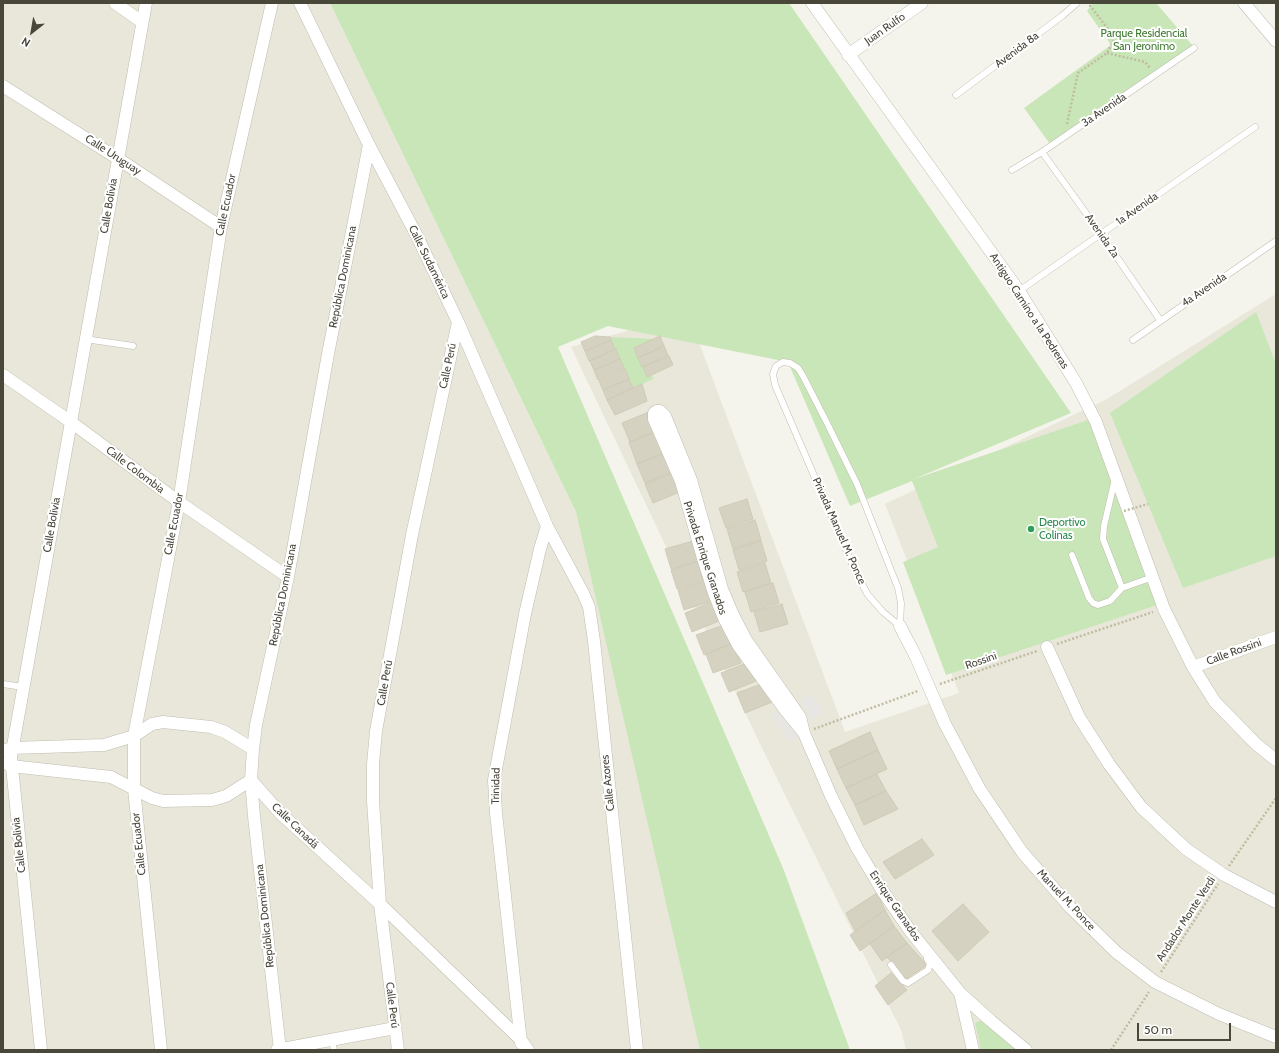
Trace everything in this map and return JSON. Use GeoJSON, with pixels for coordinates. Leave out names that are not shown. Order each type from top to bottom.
{"type":"FeatureCollection","features":[{"type":"Feature","properties":{"kind":"street"},"geometry":{"type":"LineString","coordinates":[[115,3],[142,22]]}},
{"type":"Feature","properties":{"kind":"street","name":"Calle Bolivia"},"geometry":{"type":"LineString","coordinates":[[41,1050],[7,764],[7,750],[23,687],[146,3]]}},
{"type":"Feature","properties":{"kind":"street","name":"Calle Ecuador"},"geometry":{"type":"LineString","coordinates":[[161,1050],[134,789],[134,736],[179,502],[221,227],[272,3]]}},
{"type":"Feature","properties":{"kind":"street","name":"Calle Sudamérica"},"geometry":{"type":"LineString","coordinates":[[300,3],[417,236],[458,322],[547,526]]}},
{"type":"Feature","properties":{"kind":"street","name":"Antiguo Camino a la Pedreras"},"geometry":{"type":"LineString","coordinates":[[812,3],[1019,291],[1076,383],[1096,422],[1164,608],[1193,667],[1216,702],[1256,744],[1276,760]]}},
{"type":"Feature","properties":{"kind":"street","name":"Juan Rulfo"},"geometry":{"type":"LineString","coordinates":[[848,55],[922,3]]}},
{"type":"Feature","properties":{"kind":"street"},"geometry":{"type":"LineString","coordinates":[[1244,3],[1276,41]]}},
{"type":"Feature","properties":{"kind":"street","name":"Calle Uruguay"},"geometry":{"type":"LineString","coordinates":[[3,87],[117,158],[221,227]]}},
{"type":"Feature","properties":{"kind":"street","name":"República Dominicana"},"geometry":{"type":"LineString","coordinates":[[279,1050],[251,780],[253,749],[256,725],[288,577],[328,354],[370,145]]}},
{"type":"Feature","properties":{"kind":"street","name":"Calle Perú"},"geometry":{"type":"LineString","coordinates":[[398,1050],[380,904],[373,801],[373,764],[376,731],[412,535],[458,322]]}},
{"type":"Feature","properties":{"kind":"street","name":"Calle Colombia"},"geometry":{"type":"LineString","coordinates":[[3,375],[71,422],[179,502],[288,577]]}},
{"type":"Feature","properties":{"kind":"street","name":"Privada Enrique Granados"},"geometry":{"type":"LineString","coordinates":[[657,411],[660,411],[665,416],[691,480],[722,589],[733,614],[746,640],[800,717],[804,733],[786,711],[738,645],[724,618],[703,558],[681,481],[654,419],[654,413],[657,411]]}},
{"type":"Feature","properties":{"kind":"street","name":"Trinidad"},"geometry":{"type":"LineString","coordinates":[[523,1047],[497,821],[494,780],[525,614],[540,549],[547,526]]}},
{"type":"Feature","properties":{"kind":"street","name":"Calle Azores"},"geometry":{"type":"LineString","coordinates":[[547,526],[589,607],[594,641],[637,1050]]}},
{"type":"Feature","properties":{"kind":"street","name":"Privada Manuel M. Ponce"},"geometry":{"type":"LineString","coordinates":[[900,626],[929,687]]}},
{"type":"Feature","properties":{"kind":"street","name":"Calle Rossini"},"geometry":{"type":"LineString","coordinates":[[1193,667],[1276,637]]}},
{"type":"Feature","properties":{"kind":"street"},"geometry":{"type":"LineString","coordinates":[[1047,647],[1079,717],[1109,764],[1141,807],[1186,849],[1224,875],[1276,902]]}},
{"type":"Feature","properties":{"kind":"street","name":"Manuel M. Ponce"},"geometry":{"type":"LineString","coordinates":[[929,687],[945,724],[979,788],[1022,852],[1070,907],[1116,952],[1155,982],[1219,1014],[1276,1037]]}},
{"type":"Feature","properties":{"kind":"street"},"geometry":{"type":"LineString","coordinates":[[7,750],[104,745],[134,736],[152,724],[163,722],[211,727],[225,732],[253,749]]}},
{"type":"Feature","properties":{"kind":"street","name":"Enrique Granados"},"geometry":{"type":"LineString","coordinates":[[804,733],[831,796],[857,848],[882,890],[911,932],[960,993],[1026,1050]]}},
{"type":"Feature","properties":{"kind":"street"},"geometry":{"type":"LineString","coordinates":[[7,764],[111,777],[152,798],[163,801],[212,800],[226,796],[251,780]]}},
{"type":"Feature","properties":{"kind":"street","name":"Calle Canadá"},"geometry":{"type":"LineString","coordinates":[[251,780],[280,813],[380,904],[523,1047]]}},
{"type":"Feature","properties":{"kind":"street"},"geometry":{"type":"LineString","coordinates":[[960,993],[973,1050]]}},
{"type":"Feature","properties":{"kind":"street"},"geometry":{"type":"LineString","coordinates":[[279,1050],[333,1045],[395,1028]]}},
{"type":"Feature","properties":{"kind":"lane","name":"Avenida 8a"},"geometry":{"type":"LineString","coordinates":[[956,95],[1062,16],[1077,3]]}},
{"type":"Feature","properties":{"kind":"lane","name":"3a Avenida"},"geometry":{"type":"LineString","coordinates":[[1012,170],[1065,137],[1194,48]]}},
{"type":"Feature","properties":{"kind":"lane","name":"1a Avenida"},"geometry":{"type":"LineString","coordinates":[[1019,291],[1255,127]]}},
{"type":"Feature","properties":{"kind":"lane","name":"Avenida 2a"},"geometry":{"type":"LineString","coordinates":[[1042,152],[1160,320]]}},
{"type":"Feature","properties":{"kind":"lane","name":"4a Avenida"},"geometry":{"type":"LineString","coordinates":[[1133,340],[1276,241]]}},
{"type":"Feature","properties":{"kind":"lane"},"geometry":{"type":"LineString","coordinates":[[85,339],[133,346]]}},
{"type":"Feature","properties":{"kind":"lane","name":"Privada Manuel M. Ponce"},"geometry":{"type":"LineString","coordinates":[[783,362],[790,363],[798,368],[857,484],[898,588],[901,603],[900,626],[883,612],[868,595],[856,573],[775,385],[773,374],[776,366],[783,362]]}},
{"type":"Feature","properties":{"kind":"lane"},"geometry":{"type":"LineString","coordinates":[[1116,475],[1104,526],[1103,539],[1122,588]]}},
{"type":"Feature","properties":{"kind":"lane"},"geometry":{"type":"LineString","coordinates":[[1072,555],[1092,603],[1098,604],[1110,601],[1122,588],[1153,577]]}},
{"type":"Feature","properties":{"kind":"lane"},"geometry":{"type":"LineString","coordinates":[[3,684],[23,687]]}},
{"type":"Feature","properties":{"kind":"lane"},"geometry":{"type":"LineString","coordinates":[[891,965],[903,981],[908,983],[917,978],[930,967],[929,962],[909,939],[908,936],[911,932]]}},
{"type":"Feature","properties":{"kind":"path"},"geometry":{"type":"LineString","coordinates":[[1065,137],[1078,73],[1107,53],[1115,38],[1088,3]]}},
{"type":"Feature","properties":{"kind":"path"},"geometry":{"type":"LineString","coordinates":[[1107,53],[1146,62],[1154,76]]}},
{"type":"Feature","properties":{"kind":"path"},"geometry":{"type":"LineString","coordinates":[[1124,511],[1148,504]]}},
{"type":"Feature","properties":{"kind":"path","name":"Rossini"},"geometry":{"type":"LineString","coordinates":[[804,733],[929,687],[1164,608]]}},
{"type":"Feature","properties":{"kind":"path","name":"Andador Monte Verdi"},"geometry":{"type":"LineString","coordinates":[[1111,1050],[1224,875],[1276,798]]}},
{"type":"Feature","properties":{"kind":"shaded area"},"geometry":{"type":"Polygon","coordinates":[[[3,3],[330,3],[576,512],[605,617],[704,1050],[3,1050],[3,3]]]}},
{"type":"Feature","properties":{"kind":"shaded area"},"geometry":{"type":"Polygon","coordinates":[[[1276,294],[1276,1050],[906,1050],[901,1030],[762,748],[571,347],[688,313],[845,732],[959,693],[885,504],[1107,399],[1276,294]]]}},
{"type":"Feature","properties":{"kind":"shaded area"},"geometry":{"type":"Polygon","coordinates":[[[814,694],[824,714],[810,720],[801,700],[814,694]]]}},
{"type":"Feature","properties":{"kind":"shaded area"},"geometry":{"type":"Polygon","coordinates":[[[783,709],[801,738],[789,742],[771,714],[783,709]]]}},
{"type":"Feature","properties":{"kind":"green space"},"geometry":{"type":"Polygon","coordinates":[[[330,3],[789,3],[1071,413],[914,479],[1091,419],[1160,604],[946,675],[903,562],[938,547],[912,481],[850,506],[788,362],[608,326],[558,347],[783,868],[850,1050],[700,1050],[576,512],[330,3]]]}},
{"type":"Feature","properties":{"kind":"green space","name":"Parque Residencial San Jeronimo"},"geometry":{"type":"Polygon","coordinates":[[[1093,3],[1156,3],[1193,46],[1050,144],[1024,108],[1111,45],[1087,11],[1093,3]]]}},
{"type":"Feature","properties":{"kind":"green space"},"geometry":{"type":"Polygon","coordinates":[[[1256,312],[1276,364],[1276,556],[1183,588],[1110,413],[1256,312]]]}},
{"type":"Feature","properties":{"kind":"green space"},"geometry":{"type":"Polygon","coordinates":[[[610,337],[655,339],[634,348],[647,377],[652,375],[653,379],[633,388],[610,337]]]}},
{"type":"Feature","properties":{"kind":"green space"},"geometry":{"type":"Polygon","coordinates":[[[982,1020],[1018,1050],[981,1050],[975,1023],[982,1020]]]}},
{"type":"Feature","properties":{"kind":"building"},"geometry":{"type":"Polygon","coordinates":[[[595,336],[610,337],[611,340],[585,351],[581,342],[595,336]]]}},
{"type":"Feature","properties":{"kind":"building"},"geometry":{"type":"Polygon","coordinates":[[[660,336],[664,346],[638,358],[634,348],[660,336]]]}},
{"type":"Feature","properties":{"kind":"building"},"geometry":{"type":"Polygon","coordinates":[[[611,340],[615,349],[589,361],[585,351],[611,340]]]}},
{"type":"Feature","properties":{"kind":"building"},"geometry":{"type":"Polygon","coordinates":[[[664,346],[668,355],[642,367],[638,358],[664,346]]]}},
{"type":"Feature","properties":{"kind":"building"},"geometry":{"type":"Polygon","coordinates":[[[616,349],[620,359],[594,370],[590,361],[616,349]]]}},
{"type":"Feature","properties":{"kind":"building"},"geometry":{"type":"Polygon","coordinates":[[[669,356],[673,365],[647,377],[643,367],[669,356]]]}},
{"type":"Feature","properties":{"kind":"building"},"geometry":{"type":"Polygon","coordinates":[[[620,359],[624,368],[598,380],[594,370],[620,359]]]}},
{"type":"Feature","properties":{"kind":"building"},"geometry":{"type":"Polygon","coordinates":[[[625,369],[629,379],[603,390],[599,381],[625,369]]]}},
{"type":"Feature","properties":{"kind":"building"},"geometry":{"type":"Polygon","coordinates":[[[629,379],[633,388],[607,400],[603,390],[629,379]]]}},
{"type":"Feature","properties":{"kind":"building"},"geometry":{"type":"Polygon","coordinates":[[[642,384],[647,401],[615,415],[607,400],[642,384]]]}},
{"type":"Feature","properties":{"kind":"building"},"geometry":{"type":"Polygon","coordinates":[[[649,412],[657,431],[630,442],[622,423],[649,412]]]}},
{"type":"Feature","properties":{"kind":"building"},"geometry":{"type":"Polygon","coordinates":[[[656,432],[665,453],[637,464],[629,442],[656,432]]]}},
{"type":"Feature","properties":{"kind":"building"},"geometry":{"type":"Polygon","coordinates":[[[664,453],[672,472],[645,483],[637,464],[664,453]]]}},
{"type":"Feature","properties":{"kind":"building"},"geometry":{"type":"Polygon","coordinates":[[[672,473],[680,492],[653,503],[645,484],[672,473]]]}},
{"type":"Feature","properties":{"kind":"building"},"geometry":{"type":"Polygon","coordinates":[[[747,499],[753,519],[726,528],[719,508],[747,499]]]}},
{"type":"Feature","properties":{"kind":"building"},"geometry":{"type":"Polygon","coordinates":[[[755,520],[761,540],[733,549],[727,529],[755,520]]]}},
{"type":"Feature","properties":{"kind":"building"},"geometry":{"type":"Polygon","coordinates":[[[693,541],[699,561],[671,569],[665,549],[693,541]]]}},
{"type":"Feature","properties":{"kind":"building"},"geometry":{"type":"Polygon","coordinates":[[[761,541],[767,561],[739,570],[733,550],[761,541]]]}},
{"type":"Feature","properties":{"kind":"building"},"geometry":{"type":"Polygon","coordinates":[[[699,561],[705,580],[677,589],[671,570],[699,561]]]}},
{"type":"Feature","properties":{"kind":"building"},"geometry":{"type":"Polygon","coordinates":[[[765,563],[771,583],[743,592],[737,572],[765,563]]]}},
{"type":"Feature","properties":{"kind":"building"},"geometry":{"type":"Polygon","coordinates":[[[706,581],[712,601],[684,610],[678,590],[706,581]]]}},
{"type":"Feature","properties":{"kind":"building"},"geometry":{"type":"Polygon","coordinates":[[[773,583],[779,603],[751,612],[745,592],[773,583]]]}},
{"type":"Feature","properties":{"kind":"building"},"geometry":{"type":"Polygon","coordinates":[[[712,602],[719,621],[692,632],[685,613],[712,602]]]}},
{"type":"Feature","properties":{"kind":"building"},"geometry":{"type":"Polygon","coordinates":[[[782,604],[788,624],[760,632],[754,612],[782,604]]]}},
{"type":"Feature","properties":{"kind":"building"},"geometry":{"type":"Polygon","coordinates":[[[724,625],[731,644],[704,655],[696,635],[724,625]]]}},
{"type":"Feature","properties":{"kind":"building"},"geometry":{"type":"Polygon","coordinates":[[[733,643],[741,663],[713,673],[706,654],[733,643]]]}},
{"type":"Feature","properties":{"kind":"building"},"geometry":{"type":"Polygon","coordinates":[[[749,662],[756,681],[729,692],[721,673],[749,662]]]}},
{"type":"Feature","properties":{"kind":"building"},"geometry":{"type":"Polygon","coordinates":[[[764,683],[772,702],[745,713],[737,693],[764,683]]]}},
{"type":"Feature","properties":{"kind":"building"},"geometry":{"type":"Polygon","coordinates":[[[870,732],[878,750],[837,769],[829,751],[870,732]]]}},
{"type":"Feature","properties":{"kind":"building"},"geometry":{"type":"Polygon","coordinates":[[[878,750],[887,769],[846,788],[837,769],[878,750]]]}},
{"type":"Feature","properties":{"kind":"building"},"geometry":{"type":"Polygon","coordinates":[[[877,774],[886,791],[855,805],[846,788],[877,774]]]}},
{"type":"Feature","properties":{"kind":"building"},"geometry":{"type":"Polygon","coordinates":[[[886,791],[898,809],[864,825],[855,805],[886,791]]]}},
{"type":"Feature","properties":{"kind":"building"},"geometry":{"type":"Polygon","coordinates":[[[922,839],[934,855],[895,879],[883,862],[922,839]]]}},
{"type":"Feature","properties":{"kind":"building"},"geometry":{"type":"Polygon","coordinates":[[[877,893],[885,910],[855,931],[846,913],[877,893]]]}},
{"type":"Feature","properties":{"kind":"building"},"geometry":{"type":"Polygon","coordinates":[[[963,904],[989,932],[958,961],[932,931],[963,904]]]}},
{"type":"Feature","properties":{"kind":"building"},"geometry":{"type":"Polygon","coordinates":[[[885,910],[894,926],[860,951],[850,935],[885,910]]]}},
{"type":"Feature","properties":{"kind":"building"},"geometry":{"type":"Polygon","coordinates":[[[894,926],[907,943],[882,961],[870,944],[894,926]]]}},
{"type":"Feature","properties":{"kind":"building"},"geometry":{"type":"Polygon","coordinates":[[[907,943],[927,965],[906,979],[887,957],[907,943]]]}},
{"type":"Feature","properties":{"kind":"building"},"geometry":{"type":"Polygon","coordinates":[[[891,973],[907,990],[888,1005],[875,986],[891,973]]]}},
{"type":"Feature","properties":{"kind":"place","name":"Deportivo Colinas"},"geometry":{"type":"Point","coordinates":[1031,529]}}]}
